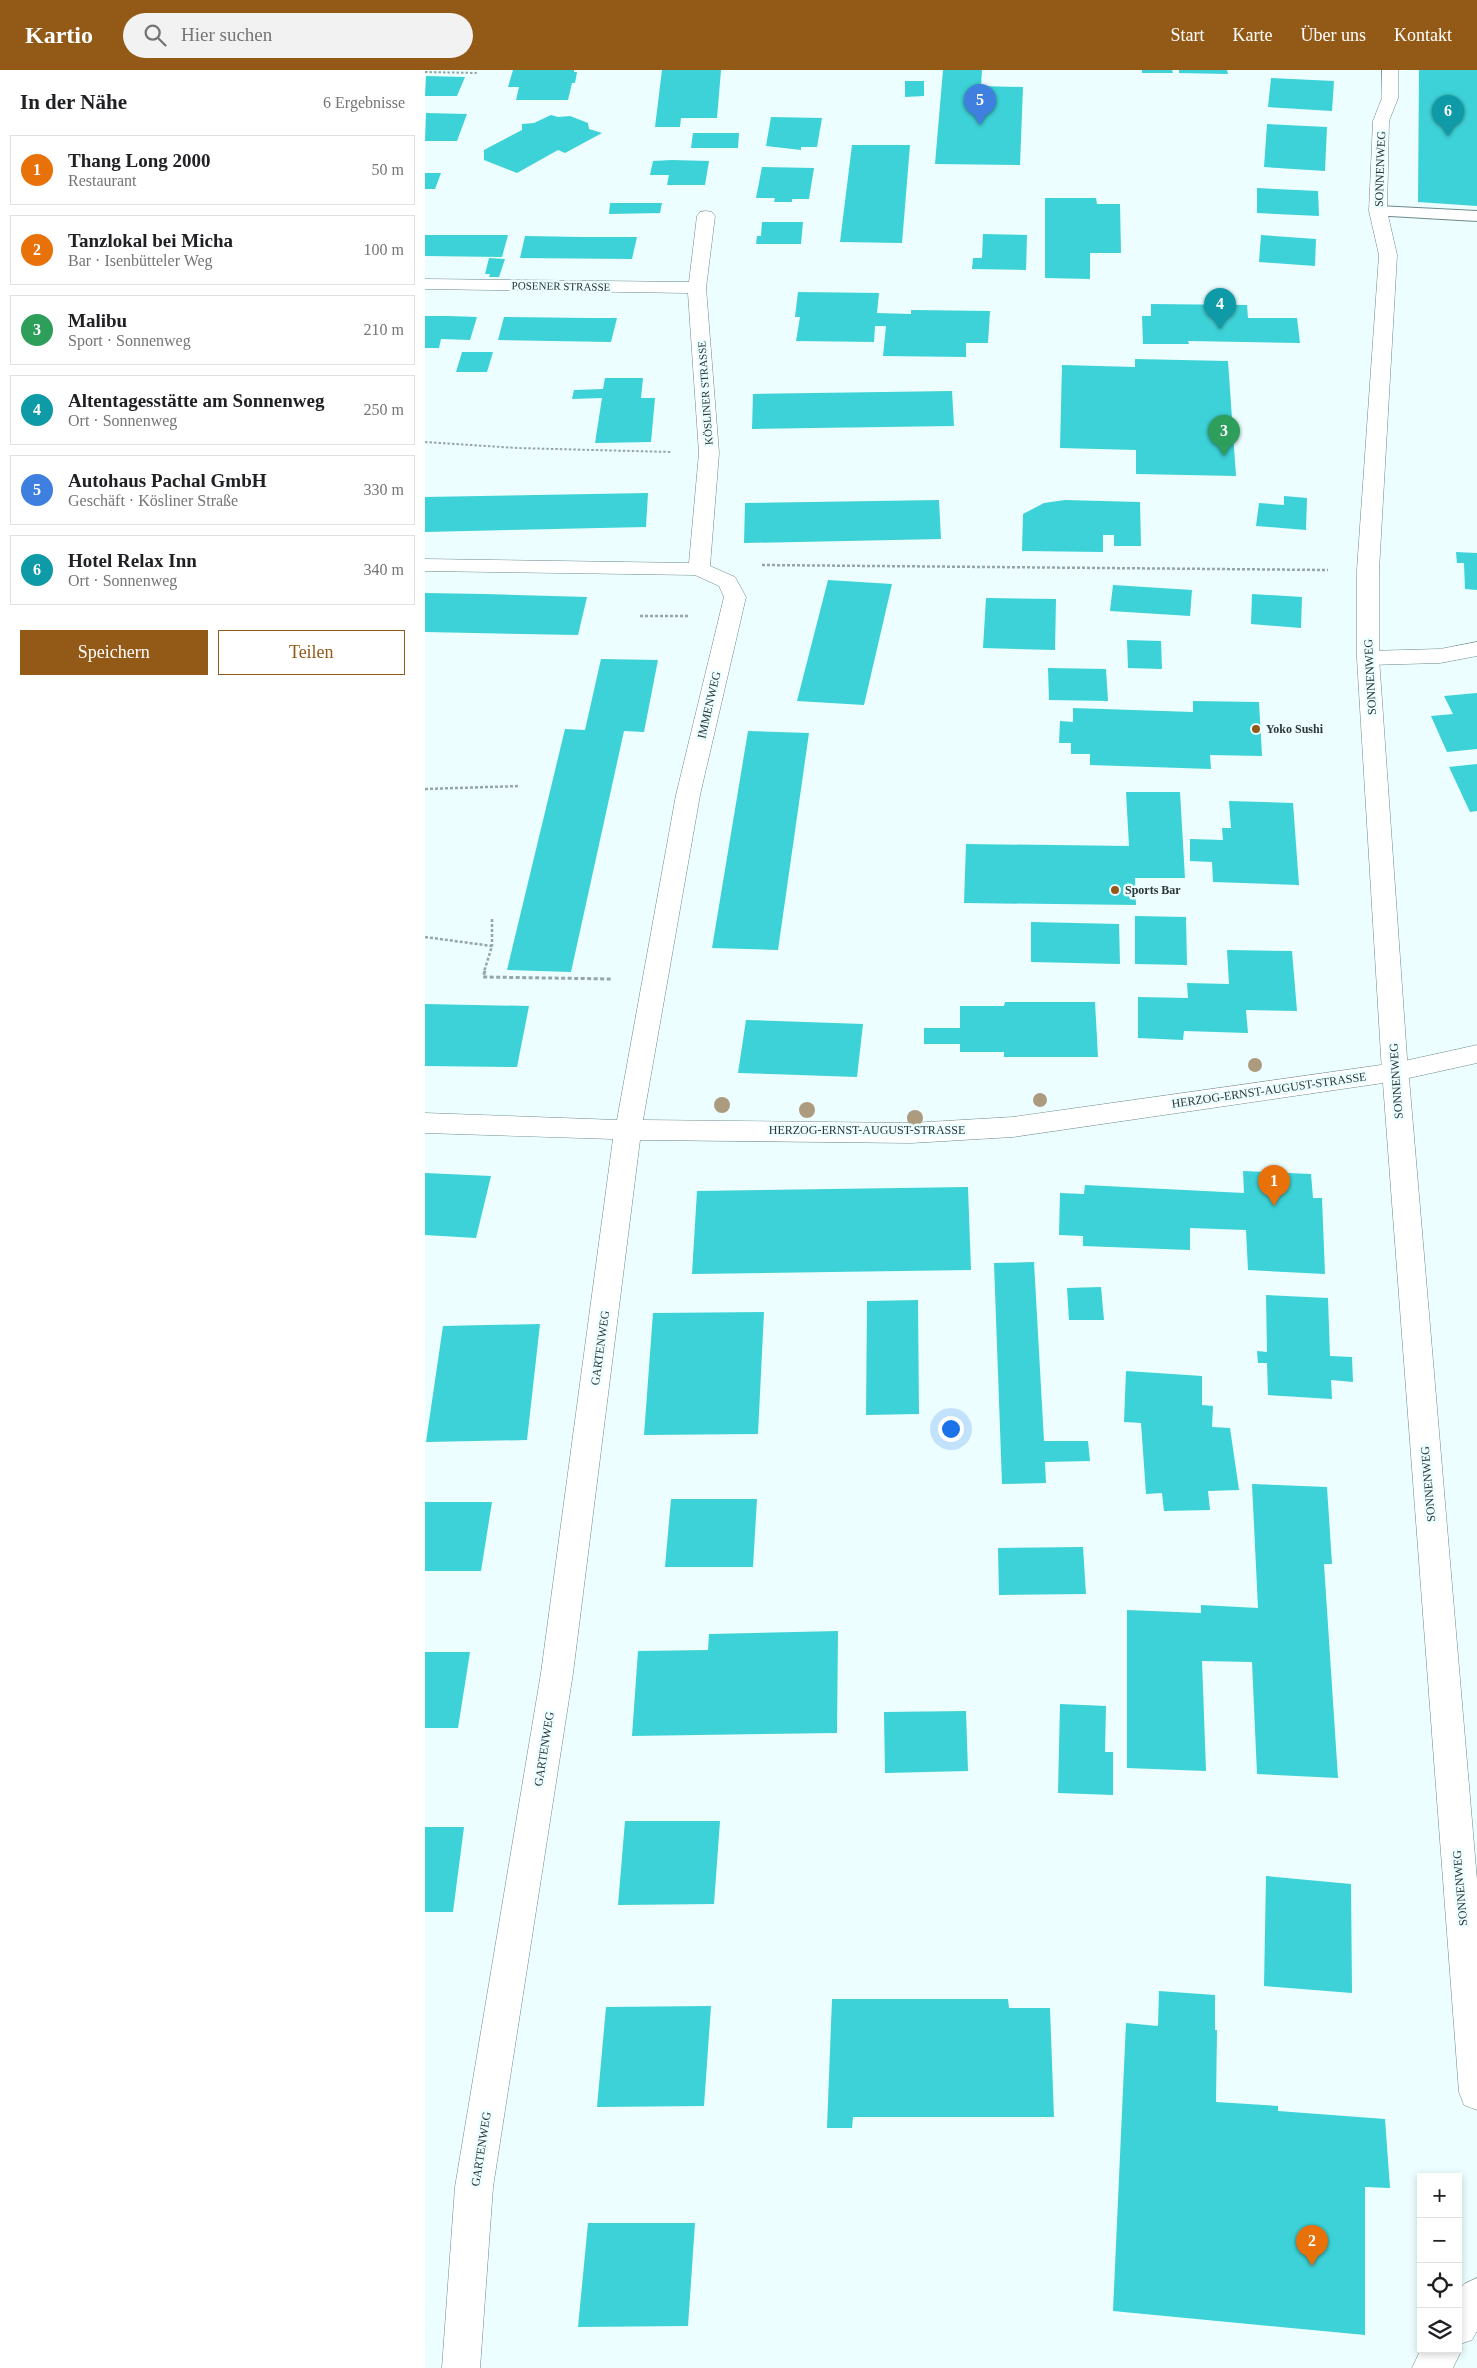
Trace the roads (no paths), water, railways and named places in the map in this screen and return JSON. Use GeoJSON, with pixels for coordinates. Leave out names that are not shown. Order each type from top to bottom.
{"type":"FeatureCollection","features":[{"type":"Feature","properties":{"kind":"street","name":"SONNENWEG"},"geometry":{"type":"LineString","coordinates":[[1390,70],[1390,98],[1381,121],[1378,211],[1389,255],[1368,570],[1368,658],[1395,1072],[1477,2092]]}},
{"type":"Feature","properties":{"kind":"street","name":"KÖSLINER STRASSE"},"geometry":{"type":"LineString","coordinates":[[699,570],[709,453],[697,288],[706,216]]}},
{"type":"Feature","properties":{"kind":"street","name":"POSENER STRASSE"},"geometry":{"type":"LineString","coordinates":[[425,284],[697,288]]}},
{"type":"Feature","properties":{"kind":"street","name":"IMMENWEG"},"geometry":{"type":"LineString","coordinates":[[425,565],[699,570],[727,582],[735,597],[688,795],[628,1130]]}},
{"type":"Feature","properties":{"kind":"street"},"geometry":{"type":"LineString","coordinates":[[1368,658],[1440,656],[1477,649]]}},
{"type":"Feature","properties":{"kind":"street","name":"HERZOG-ERNST-AUGUST-STRASSE"},"geometry":{"type":"LineString","coordinates":[[425,1123],[628,1130],[911,1132],[1013,1128],[1395,1072],[1477,1054]]}},
{"type":"Feature","properties":{"kind":"street","name":"GARTENWEG"},"geometry":{"type":"LineString","coordinates":[[461,2368],[474,2187],[557,1673],[628,1130]]}},
{"type":"Feature","properties":{"kind":"street"},"geometry":{"type":"LineString","coordinates":[[1462,2320],[1477,2297]]}},
{"type":"Feature","properties":{"kind":"street"},"geometry":{"type":"LineString","coordinates":[[1431,2368],[1440,2353]]}},
{"type":"Feature","properties":{"kind":"lane"},"geometry":{"type":"LineString","coordinates":[[1378,211],[1477,216]]}},
{"type":"Feature","properties":{"kind":"place","name":"Autohaus Pachal GmbH"},"geometry":{"type":"Point","coordinates":[980,125]}},
{"type":"Feature","properties":{"kind":"place","name":"Hotel Relax Inn"},"geometry":{"type":"Point","coordinates":[1448,136]}},
{"type":"Feature","properties":{"kind":"place","name":"Altentagesstätte am Sonnenweg"},"geometry":{"type":"Point","coordinates":[1220,329]}},
{"type":"Feature","properties":{"kind":"place","name":"Malibu"},"geometry":{"type":"Point","coordinates":[1224,456]}},
{"type":"Feature","properties":{"kind":"place","name":"Yoko Sushi"},"geometry":{"type":"Point","coordinates":[1256,729]}},
{"type":"Feature","properties":{"kind":"place","name":"Sports Bar"},"geometry":{"type":"Point","coordinates":[1115,890]}},
{"type":"Feature","properties":{"kind":"place","name":"Thang Long 2000"},"geometry":{"type":"Point","coordinates":[1274,1206]}},
{"type":"Feature","properties":{"kind":"place","name":"Tanzlokal bei Micha"},"geometry":{"type":"Point","coordinates":[1312,2266]}}]}
